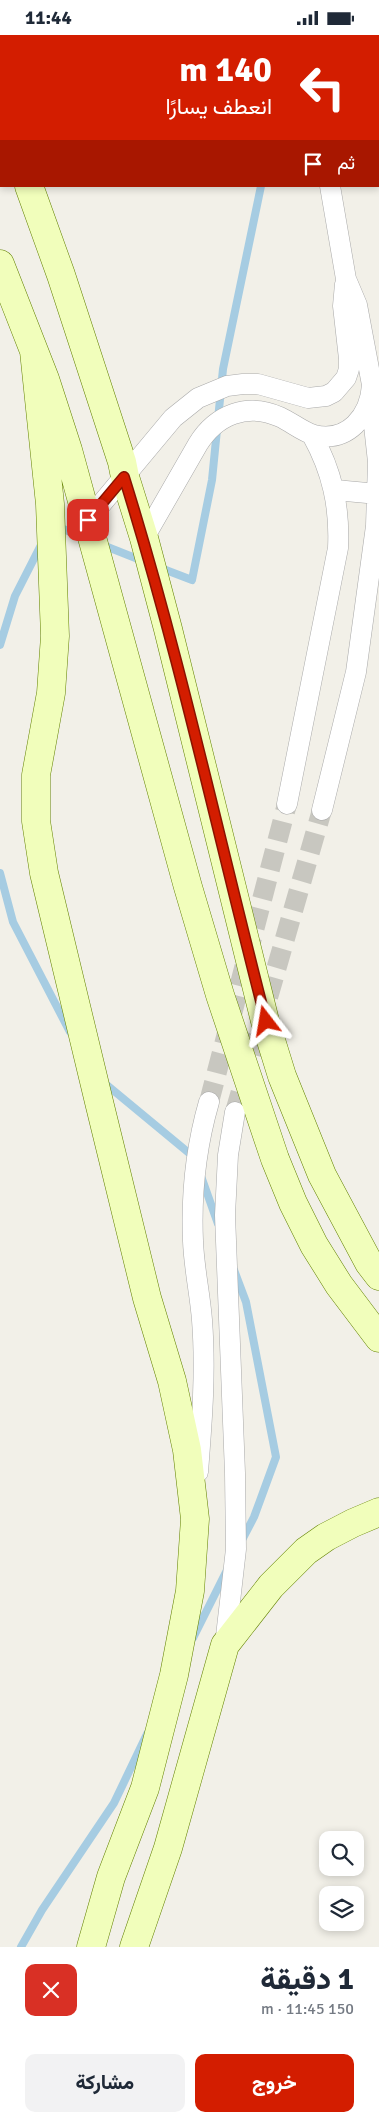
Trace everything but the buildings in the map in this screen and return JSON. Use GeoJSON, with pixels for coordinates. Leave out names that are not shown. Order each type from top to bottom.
{"type":"FeatureCollection","features":[{"type":"Feature","properties":{"kind":"main road"},"geometry":{"type":"LineString","coordinates":[[29,187],[90,361],[144,538],[266,1021],[282,1076],[322,1175],[369,1263],[379,1276]]}},
{"type":"Feature","properties":{"kind":"main road"},"geometry":{"type":"LineString","coordinates":[[0,264],[34,351],[68,450],[196,914],[220,995],[275,1159],[293,1203],[314,1245],[338,1285],[379,1338]]}},
{"type":"Feature","properties":{"kind":"main road"},"geometry":{"type":"LineString","coordinates":[[34,351],[50,504],[55,636],[51,693],[36,775],[36,821],[44,873],[146,1298],[172,1381],[187,1451],[194,1519],[190,1591],[174,1675],[145,1788],[111,1877],[91,1947]]}},
{"type":"Feature","properties":{"kind":"main road"},"geometry":{"type":"LineString","coordinates":[[134,1947],[168,1848],[226,1645],[272,1586],[306,1551],[326,1537],[379,1512]]}},
{"type":"Feature","properties":{"kind":"street"},"geometry":{"type":"LineString","coordinates":[[322,809],[356,671],[376,526],[378,494],[378,462],[371,398],[372,385],[359,312],[346,279],[330,187]]}},
{"type":"Feature","properties":{"kind":"street"},"geometry":{"type":"LineString","coordinates":[[88,520],[179,413],[198,398],[227,386],[258,383],[308,398],[326,396],[334,392],[346,377],[348,369],[349,359],[343,306],[346,279]]}},
{"type":"Feature","properties":{"kind":"street"},"geometry":{"type":"LineString","coordinates":[[144,538],[205,432],[216,422],[229,415],[255,410],[279,417],[312,435],[325,436],[349,429],[367,411],[371,398]]}},
{"type":"Feature","properties":{"kind":"street"},"geometry":{"type":"LineString","coordinates":[[287,804],[338,548],[339,528],[335,490],[329,471],[312,435]]}},
{"type":"Feature","properties":{"kind":"street"},"geometry":{"type":"LineString","coordinates":[[335,490],[378,494]]}},
{"type":"Feature","properties":{"kind":"street"},"geometry":{"type":"LineString","coordinates":[[194,1519],[203,1414],[204,1369],[202,1319],[193,1242],[193,1203],[196,1162],[209,1102]]}},
{"type":"Feature","properties":{"kind":"street"},"geometry":{"type":"LineString","coordinates":[[226,1645],[236,1549],[235,1473],[225,1215],[228,1155],[235,1112]]}},
{"type":"Feature","properties":{"kind":"waterway"},"geometry":{"type":"LineString","coordinates":[[158,567],[192,580],[212,480],[223,369],[261,187]]}},
{"type":"Feature","properties":{"kind":"waterway"},"geometry":{"type":"LineString","coordinates":[[56,526],[85,538]]}},
{"type":"Feature","properties":{"kind":"waterway"},"geometry":{"type":"LineString","coordinates":[[0,645],[15,596],[43,541]]}},
{"type":"Feature","properties":{"kind":"waterway"},"geometry":{"type":"LineString","coordinates":[[100,544],[143,561]]}},
{"type":"Feature","properties":{"kind":"waterway"},"geometry":{"type":"LineString","coordinates":[[0,873],[13,922],[70,1032]]}},
{"type":"Feature","properties":{"kind":"waterway"},"geometry":{"type":"LineString","coordinates":[[102,1081],[195,1158]]}},
{"type":"Feature","properties":{"kind":"waterway"},"geometry":{"type":"LineString","coordinates":[[201,1176],[218,1224]]}},
{"type":"Feature","properties":{"kind":"waterway"},"geometry":{"type":"LineString","coordinates":[[234,1270],[246,1302],[276,1457],[254,1517],[241,1542]]}},
{"type":"Feature","properties":{"kind":"waterway"},"geometry":{"type":"LineString","coordinates":[[193,1638],[227,1570]]}},
{"type":"Feature","properties":{"kind":"waterway"},"geometry":{"type":"LineString","coordinates":[[21,1947],[42,1910],[114,1803],[147,1734]]}},
{"type":"Feature","properties":{"kind":"tunnel"},"geometry":{"type":"LineString","coordinates":[[209,1102],[287,804]]}},
{"type":"Feature","properties":{"kind":"tunnel"},"geometry":{"type":"LineString","coordinates":[[235,1112],[322,810]]}},
{"type":"Feature","properties":{"kind":"route"},"geometry":{"type":"LineString","coordinates":[[88,520],[124,477],[144,538],[168,629],[266,1021]]}}]}
